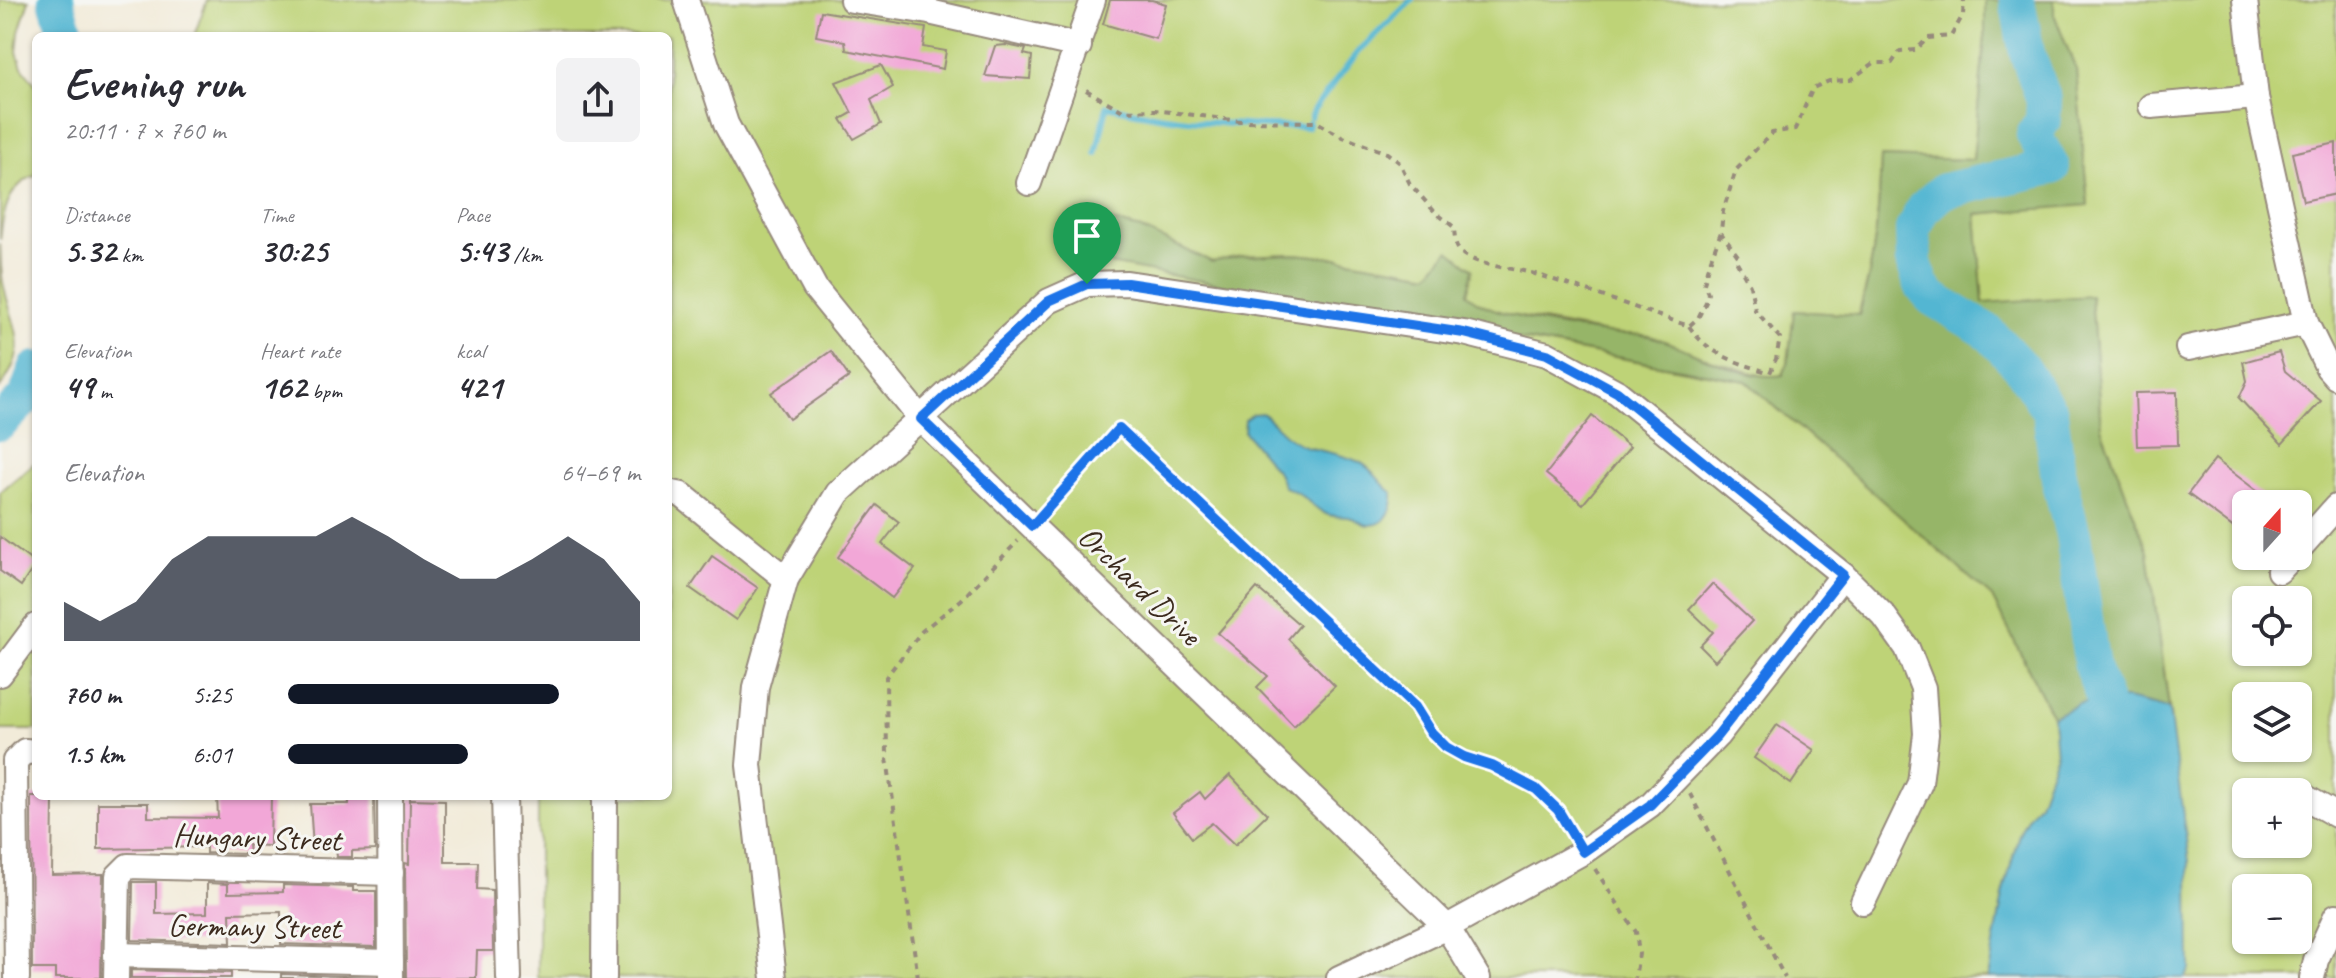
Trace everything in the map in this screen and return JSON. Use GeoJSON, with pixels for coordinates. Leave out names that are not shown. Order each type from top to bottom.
{"type":"FeatureCollection","features":[{"type":"Feature","properties":{"kind":"street","name":"Orchard Drive"},"geometry":{"type":"LineString","coordinates":[[686,0],[726,124],[815,288],[921,419],[1447,927],[1478,978]]}},
{"type":"Feature","properties":{"kind":"street"},"geometry":{"type":"LineString","coordinates":[[852,0],[930,6],[1079,46]]}},
{"type":"Feature","properties":{"kind":"street"},"geometry":{"type":"LineString","coordinates":[[1029,183],[1093,0]]}},
{"type":"Feature","properties":{"kind":"street"},"geometry":{"type":"LineString","coordinates":[[2245,0],[2256,97],[2306,323],[2328,368],[2336,377]]}},
{"type":"Feature","properties":{"kind":"street"},"geometry":{"type":"LineString","coordinates":[[2151,106],[2256,97]]}},
{"type":"Feature","properties":{"kind":"street"},"geometry":{"type":"LineString","coordinates":[[774,978],[749,765],[756,687],[786,579],[838,493],[1049,301],[1087,284],[1127,283],[1464,333],[1547,354],[1617,392],[1843,575],[1884,616],[1907,648],[1923,688],[1926,734],[1920,783],[1863,902]]}},
{"type":"Feature","properties":{"kind":"street"},"geometry":{"type":"LineString","coordinates":[[2188,348],[2306,323]]}},
{"type":"Feature","properties":{"kind":"street"},"geometry":{"type":"LineString","coordinates":[[672,493],[682,495],[786,579]]}},
{"type":"Feature","properties":{"kind":"street"},"geometry":{"type":"LineString","coordinates":[[2312,534],[2336,507]]}},
{"type":"Feature","properties":{"kind":"street"},"geometry":{"type":"LineString","coordinates":[[1339,978],[1447,927],[1583,852],[1650,805],[1717,736],[1843,575]]}},
{"type":"Feature","properties":{"kind":"street"},"geometry":{"type":"LineString","coordinates":[[0,674],[32,631]]}},
{"type":"Feature","properties":{"kind":"street"},"geometry":{"type":"LineString","coordinates":[[17,978],[15,761],[28,753]]}},
{"type":"Feature","properties":{"kind":"street"},"geometry":{"type":"LineString","coordinates":[[390,800],[391,970]]}},
{"type":"Feature","properties":{"kind":"street"},"geometry":{"type":"LineString","coordinates":[[504,800],[509,978]]}},
{"type":"Feature","properties":{"kind":"street"},"geometry":{"type":"LineString","coordinates":[[604,978],[605,800]]}},
{"type":"Feature","properties":{"kind":"street"},"geometry":{"type":"LineString","coordinates":[[2312,801],[2336,815]]}},
{"type":"Feature","properties":{"kind":"street","name":"Hungary Street"},"geometry":{"type":"LineString","coordinates":[[116,966],[118,876],[128,866],[391,873]]}},
{"type":"Feature","properties":{"kind":"street"},"geometry":{"type":"LineString","coordinates":[[2312,978],[2316,960],[2336,917]]}},
{"type":"Feature","properties":{"kind":"street","name":"Germany Street"},"geometry":{"type":"LineString","coordinates":[[116,966],[391,970]]}},
{"type":"Feature","properties":{"kind":"path"},"geometry":{"type":"LineString","coordinates":[[1689,326],[1698,318],[1706,302],[1708,293],[1704,284],[1707,269],[1721,232],[1723,211],[1736,170],[1772,133],[1795,129],[1813,88],[1829,81],[1850,80],[1874,63],[1892,63],[1900,51],[1916,50],[1928,38],[1951,36],[1963,15],[1964,0]]}},
{"type":"Feature","properties":{"kind":"path"},"geometry":{"type":"LineString","coordinates":[[1066,78],[1123,111],[1155,110],[1240,121],[1317,122],[1343,137],[1387,153],[1400,163],[1435,212],[1454,227],[1460,253],[1482,263],[1565,283],[1689,326],[1700,342],[1720,355],[1770,373],[1780,338],[1755,310],[1750,285],[1737,262],[1738,256],[1721,232]]}},
{"type":"Feature","properties":{"kind":"path"},"geometry":{"type":"LineString","coordinates":[[918,978],[887,758],[886,677],[922,631],[961,600],[1119,428],[1415,707],[1430,731],[1446,747],[1536,789],[1558,810],[1636,932],[1639,954],[1635,978]]}},
{"type":"Feature","properties":{"kind":"path"},"geometry":{"type":"LineString","coordinates":[[1680,774],[1785,978]]}},
{"type":"Feature","properties":{"kind":"green space"},"geometry":{"type":"Polygon","coordinates":[[[0,0],[29,0],[19,32],[17,52],[22,67],[32,80],[32,177],[19,186],[8,202],[0,240],[0,0]]]}},
{"type":"Feature","properties":{"kind":"green space"},"geometry":{"type":"Polygon","coordinates":[[[207,0],[1985,0],[1985,36],[1973,160],[1881,157],[1875,237],[1858,315],[1794,311],[1788,363],[1783,375],[1770,378],[1716,362],[1649,336],[1606,333],[1501,313],[1430,274],[1337,258],[1294,254],[1241,256],[1212,262],[1141,229],[1110,221],[1099,262],[1746,381],[1992,597],[2053,717],[2054,729],[2171,720],[2148,552],[2101,427],[2091,296],[1983,304],[1976,214],[2088,204],[2076,70],[2054,14],[2054,0],[2336,0],[2336,978],[538,978],[538,800],[672,800],[672,32],[195,32],[207,0]]]}},
{"type":"Feature","properties":{"kind":"green space"},"geometry":{"type":"Polygon","coordinates":[[[1985,0],[2054,0],[2054,14],[2076,70],[2088,205],[1976,214],[1983,303],[2091,296],[2101,427],[2148,552],[2169,709],[2110,700],[2096,701],[2053,717],[1992,597],[1746,381],[1099,262],[1110,221],[1141,229],[1212,262],[1241,256],[1294,254],[1429,274],[1449,250],[1473,269],[1467,294],[1495,310],[1554,325],[1649,336],[1750,374],[1783,375],[1788,363],[1794,311],[1859,315],[1875,237],[1881,157],[1973,160],[1985,36],[1985,0]]]}},
{"type":"Feature","properties":{"kind":"green space"},"geometry":{"type":"Polygon","coordinates":[[[0,243],[2,276],[18,349],[0,388],[0,243]]]}},
{"type":"Feature","properties":{"kind":"green space"},"geometry":{"type":"Polygon","coordinates":[[[32,465],[32,730],[0,730],[0,492],[32,465]]]}},
{"type":"Feature","properties":{"kind":"water"},"geometry":{"type":"Polygon","coordinates":[[[1262,413],[1300,444],[1347,457],[1370,470],[1393,493],[1391,510],[1385,519],[1369,525],[1349,517],[1329,515],[1284,487],[1278,473],[1244,432],[1245,420],[1252,414],[1262,413]]]}},
{"type":"Feature","properties":{"kind":"water"},"geometry":{"type":"Polygon","coordinates":[[[2127,699],[2169,709],[2189,861],[2190,970],[2185,978],[1988,978],[2003,895],[2019,834],[2039,803],[2056,756],[2053,717],[2078,704],[2127,699]]]}},
{"type":"Feature","properties":{"kind":"building"},"geometry":{"type":"Polygon","coordinates":[[[1110,0],[1152,0],[1166,4],[1156,39],[1103,24],[1110,0]]]}},
{"type":"Feature","properties":{"kind":"building"},"geometry":{"type":"Polygon","coordinates":[[[821,11],[926,28],[923,47],[946,51],[943,69],[846,50],[845,41],[816,36],[821,11]]]}},
{"type":"Feature","properties":{"kind":"building"},"geometry":{"type":"Polygon","coordinates":[[[995,46],[1026,49],[1024,54],[1032,56],[1030,79],[985,76],[995,46]]]}},
{"type":"Feature","properties":{"kind":"building"},"geometry":{"type":"Polygon","coordinates":[[[881,65],[893,87],[871,100],[881,124],[854,139],[841,119],[852,113],[836,82],[881,65]]]}},
{"type":"Feature","properties":{"kind":"building"},"geometry":{"type":"Polygon","coordinates":[[[2336,143],[2336,194],[2303,201],[2292,153],[2336,143]]]}},
{"type":"Feature","properties":{"kind":"building"},"geometry":{"type":"Polygon","coordinates":[[[831,351],[849,377],[789,419],[771,393],[831,351]]]}},
{"type":"Feature","properties":{"kind":"building"},"geometry":{"type":"Polygon","coordinates":[[[2279,352],[2285,371],[2321,401],[2282,444],[2239,398],[2247,381],[2243,362],[2279,352]]]}},
{"type":"Feature","properties":{"kind":"building"},"geometry":{"type":"Polygon","coordinates":[[[2177,392],[2178,445],[2137,446],[2135,393],[2177,392]]]}},
{"type":"Feature","properties":{"kind":"building"},"geometry":{"type":"Polygon","coordinates":[[[1592,416],[1630,447],[1583,504],[1546,474],[1592,416]]]}},
{"type":"Feature","properties":{"kind":"building"},"geometry":{"type":"Polygon","coordinates":[[[2215,459],[2256,490],[2232,490],[2232,527],[2188,494],[2215,459]]]}},
{"type":"Feature","properties":{"kind":"building"},"geometry":{"type":"Polygon","coordinates":[[[877,505],[899,522],[882,544],[915,569],[892,598],[838,557],[877,505]]]}},
{"type":"Feature","properties":{"kind":"building"},"geometry":{"type":"Polygon","coordinates":[[[0,537],[32,561],[32,570],[21,586],[0,571],[0,537]]]}},
{"type":"Feature","properties":{"kind":"building"},"geometry":{"type":"Polygon","coordinates":[[[712,556],[758,588],[736,620],[690,588],[712,556]]]}},
{"type":"Feature","properties":{"kind":"building"},"geometry":{"type":"Polygon","coordinates":[[[1712,584],[1752,621],[1715,661],[1700,646],[1713,632],[1689,609],[1712,584]]]}},
{"type":"Feature","properties":{"kind":"building"},"geometry":{"type":"Polygon","coordinates":[[[1257,588],[1300,625],[1288,639],[1335,686],[1294,726],[1257,687],[1268,676],[1218,633],[1257,588]]]}},
{"type":"Feature","properties":{"kind":"building"},"geometry":{"type":"Polygon","coordinates":[[[1777,725],[1814,750],[1791,784],[1754,758],[1777,725]]]}},
{"type":"Feature","properties":{"kind":"building"},"geometry":{"type":"Polygon","coordinates":[[[1230,775],[1267,814],[1235,845],[1212,823],[1192,838],[1173,813],[1200,792],[1205,799],[1230,775]]]}},
{"type":"Feature","properties":{"kind":"building"},"geometry":{"type":"Polygon","coordinates":[[[31,796],[32,800],[53,800],[52,875],[103,874],[101,978],[55,978],[55,969],[32,969],[31,796]]]}},
{"type":"Feature","properties":{"kind":"building"},"geometry":{"type":"Polygon","coordinates":[[[217,800],[271,800],[270,846],[248,845],[249,854],[206,853],[206,847],[98,849],[98,803],[148,803],[148,817],[218,818],[217,800]]]}},
{"type":"Feature","properties":{"kind":"building"},"geometry":{"type":"Polygon","coordinates":[[[349,800],[374,800],[375,850],[352,851],[352,857],[337,857],[336,846],[313,847],[310,804],[349,804],[349,800]]]}},
{"type":"Feature","properties":{"kind":"building"},"geometry":{"type":"Polygon","coordinates":[[[410,800],[445,800],[445,862],[478,862],[477,889],[492,890],[493,951],[477,951],[476,978],[406,978],[405,863],[409,864],[410,800]]]}},
{"type":"Feature","properties":{"kind":"building"},"geometry":{"type":"Polygon","coordinates":[[[133,882],[156,882],[156,914],[207,913],[207,883],[228,884],[228,893],[283,892],[283,885],[353,887],[353,891],[376,891],[376,947],[281,944],[281,912],[230,913],[231,943],[132,940],[133,882]]]}},
{"type":"Feature","properties":{"kind":"building"},"geometry":{"type":"Polygon","coordinates":[[[131,970],[231,973],[231,978],[131,978],[131,970]]]}},
{"type":"Feature","properties":{"kind":"building"},"geometry":{"type":"Polygon","coordinates":[[[281,974],[376,977],[376,978],[281,978],[281,974]]]}},
{"type":"Feature","properties":{"kind":"waterway"},"geometry":{"type":"LineString","coordinates":[[56,0],[66,32]]}},
{"type":"Feature","properties":{"kind":"waterway"},"geometry":{"type":"LineString","coordinates":[[1311,117],[1359,51],[1412,0]]}},
{"type":"Feature","properties":{"kind":"waterway"},"geometry":{"type":"LineString","coordinates":[[2017,0],[2027,53],[2044,100],[2043,120],[2034,135],[2052,167],[1943,191],[1923,209],[1913,229],[1914,263],[1922,285],[1932,298],[1987,331],[2020,366],[2050,412],[2059,479],[2073,535],[2092,667],[2104,699],[2108,749]]}},
{"type":"Feature","properties":{"kind":"waterway"},"geometry":{"type":"LineString","coordinates":[[1096,154],[1107,106],[1207,122],[1308,127],[1309,123]]}},
{"type":"Feature","properties":{"kind":"waterway"},"geometry":{"type":"LineString","coordinates":[[0,423],[26,397],[32,380]]}},
{"type":"Feature","properties":{"kind":"route"},"geometry":{"type":"LineString","coordinates":[[1127,283],[1464,333],[1547,354],[1617,392],[1843,575],[1717,736],[1650,805],[1583,852],[1558,810],[1536,789],[1446,747],[1430,731],[1415,707],[1119,428],[1032,526],[921,419],[1049,301],[1087,284],[1127,283]]}}]}
